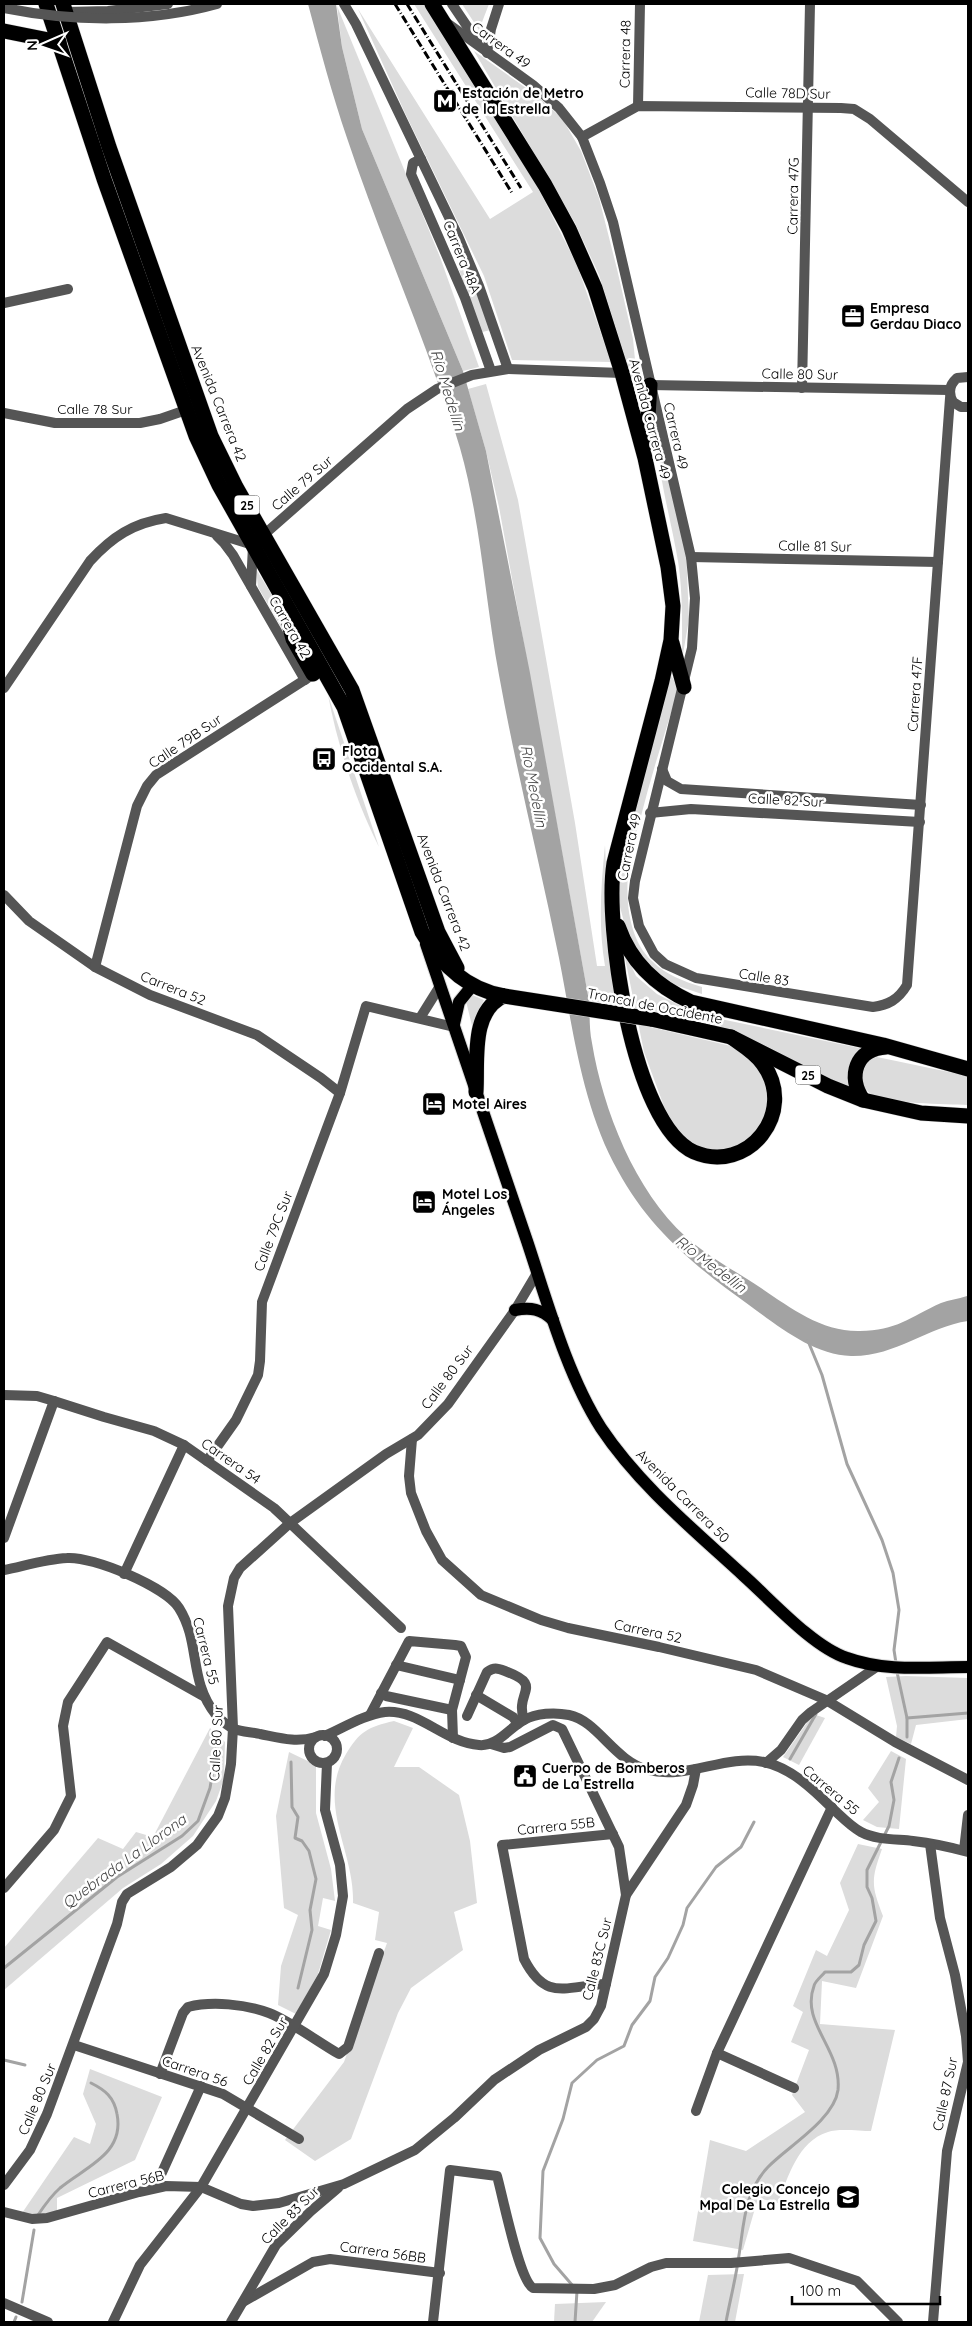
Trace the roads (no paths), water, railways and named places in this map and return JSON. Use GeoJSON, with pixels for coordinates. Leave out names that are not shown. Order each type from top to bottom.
{"type":"FeatureCollection","features":[{"type":"Feature","properties":{"kind":"highway","name":"Avenida Carrera 42"},"geometry":{"type":"LineString","coordinates":[[46,4],[104,179],[186,410],[206,459],[258,540],[300,596],[352,690],[438,932],[451,959],[472,986]]}},
{"type":"Feature","properties":{"kind":"highway","name":"Avenida Carrera 49"},"geometry":{"type":"LineString","coordinates":[[432,4],[545,185],[569,229],[595,288],[622,373],[645,458],[672,586],[671,640],[611,880]]}},
{"type":"Feature","properties":{"kind":"highway","name":"Avenida Carrera 42"},"geometry":{"type":"LineString","coordinates":[[64,8],[109,147],[203,416],[236,487],[282,595],[313,650],[314,674],[352,725],[422,932],[440,960],[472,986]]}},
{"type":"Feature","properties":{"kind":"highway"},"geometry":{"type":"LineString","coordinates":[[4,31],[59,42]]}},
{"type":"Feature","properties":{"kind":"highway"},"geometry":{"type":"LineString","coordinates":[[645,458],[650,384]]}},
{"type":"Feature","properties":{"kind":"highway"},"geometry":{"type":"LineString","coordinates":[[282,595],[293,640],[314,674]]}},
{"type":"Feature","properties":{"kind":"highway"},"geometry":{"type":"LineString","coordinates":[[300,596],[313,650]]}},
{"type":"Feature","properties":{"kind":"highway"},"geometry":{"type":"LineString","coordinates":[[671,640],[684,687]]}},
{"type":"Feature","properties":{"kind":"highway"},"geometry":{"type":"LineString","coordinates":[[611,880],[611,915],[628,1030],[642,1072],[668,1129],[679,1142],[694,1152],[706,1155],[730,1154],[750,1146],[760,1138],[770,1125],[774,1113],[775,1100],[772,1081],[764,1064],[731,1037]]}},
{"type":"Feature","properties":{"kind":"highway","name":"Troncal de Occidente"},"geometry":{"type":"LineString","coordinates":[[611,880],[615,918],[623,942],[650,977],[672,993],[706,1006],[895,1048],[968,1069]]}},
{"type":"Feature","properties":{"kind":"highway","name":"Troncal de Occidente"},"geometry":{"type":"LineString","coordinates":[[472,986],[504,996],[651,1019],[731,1037],[862,1100],[922,1113],[968,1116]]}},
{"type":"Feature","properties":{"kind":"highway"},"geometry":{"type":"LineString","coordinates":[[476,1092],[481,1024],[490,1006],[504,996]]}},
{"type":"Feature","properties":{"kind":"highway"},"geometry":{"type":"LineString","coordinates":[[862,1100],[854,1082],[859,1062],[866,1054],[875,1049],[895,1048]]}},
{"type":"Feature","properties":{"kind":"main road","name":"Avenida Carrera 50"},"geometry":{"type":"LineString","coordinates":[[422,932],[553,1320],[583,1396],[600,1426],[619,1453],[660,1498],[781,1610],[828,1649],[850,1660],[883,1666],[905,1668],[968,1667]]}},
{"type":"Feature","properties":{"kind":"main road","name":"Avenida Carrera 50"},"geometry":{"type":"LineString","coordinates":[[454,1027],[458,1002],[472,986]]}},
{"type":"Feature","properties":{"kind":"main road"},"geometry":{"type":"LineString","coordinates":[[514,1310],[527,1308],[537,1310],[553,1320]]}},
{"type":"Feature","properties":{"kind":"street"},"geometry":{"type":"LineString","coordinates":[[64,8],[108,11],[168,4]]}},
{"type":"Feature","properties":{"kind":"street"},"geometry":{"type":"LineString","coordinates":[[4,8],[61,17],[124,18],[184,12],[218,4]]}},
{"type":"Feature","properties":{"kind":"street","name":"Carrera 48A"},"geometry":{"type":"LineString","coordinates":[[344,4],[356,24],[462,245],[479,286],[508,369]]}},
{"type":"Feature","properties":{"kind":"street"},"geometry":{"type":"LineString","coordinates":[[452,4],[487,53]]}},
{"type":"Feature","properties":{"kind":"street"},"geometry":{"type":"LineString","coordinates":[[487,53],[490,29],[499,4]]}},
{"type":"Feature","properties":{"kind":"street","name":"Carrera 48"},"geometry":{"type":"LineString","coordinates":[[638,106],[640,4]]}},
{"type":"Feature","properties":{"kind":"street","name":"Carrera 47G"},"geometry":{"type":"LineString","coordinates":[[802,388],[810,4]]}},
{"type":"Feature","properties":{"kind":"street","name":"Carrera 49"},"geometry":{"type":"LineString","coordinates":[[441,18],[533,85],[559,108],[582,137],[613,222],[691,557],[695,620],[692,648],[684,687],[650,813],[633,898],[639,926]]}},
{"type":"Feature","properties":{"kind":"street","name":"Calle 78D Sur"},"geometry":{"type":"LineString","coordinates":[[582,137],[638,106],[854,109],[968,202]]}},
{"type":"Feature","properties":{"kind":"street","name":"Carrera 48A"},"geometry":{"type":"LineString","coordinates":[[421,159],[413,163],[411,174],[448,256],[491,371]]}},
{"type":"Feature","properties":{"kind":"street"},"geometry":{"type":"LineString","coordinates":[[4,303],[68,289]]}},
{"type":"Feature","properties":{"kind":"street"},"geometry":{"type":"LineString","coordinates":[[479,337],[489,337],[495,332]]}},
{"type":"Feature","properties":{"kind":"street","name":"Calle 79 Sur"},"geometry":{"type":"LineString","coordinates":[[258,540],[422,398],[437,389],[472,375],[508,369],[622,373]]}},
{"type":"Feature","properties":{"kind":"street"},"geometry":{"type":"LineString","coordinates":[[968,374],[953,381],[950,394],[957,405],[968,406]]}},
{"type":"Feature","properties":{"kind":"street","name":"Calle 80 Sur"},"geometry":{"type":"LineString","coordinates":[[650,384],[950,394]]}},
{"type":"Feature","properties":{"kind":"street","name":"Carrera 47F"},"geometry":{"type":"LineString","coordinates":[[903,992],[908,977],[950,394]]}},
{"type":"Feature","properties":{"kind":"street","name":"Calle 78 Sur"},"geometry":{"type":"LineString","coordinates":[[4,413],[55,424],[140,423],[160,419],[186,410]]}},
{"type":"Feature","properties":{"kind":"street"},"geometry":{"type":"LineString","coordinates":[[4,688],[77,577],[95,555],[117,535],[128,528],[151,520],[166,518],[214,534],[258,540]]}},
{"type":"Feature","properties":{"kind":"street","name":"Carrera 42"},"geometry":{"type":"LineString","coordinates":[[214,534],[228,548],[251,588],[314,674]]}},
{"type":"Feature","properties":{"kind":"street","name":"Carrera 42"},"geometry":{"type":"LineString","coordinates":[[251,588],[258,540]]}},
{"type":"Feature","properties":{"kind":"street","name":"Calle 81 Sur"},"geometry":{"type":"LineString","coordinates":[[691,557],[938,562]]}},
{"type":"Feature","properties":{"kind":"street","name":"Calle 79B Sur"},"geometry":{"type":"LineString","coordinates":[[95,967],[137,806],[147,786],[156,775],[314,674]]}},
{"type":"Feature","properties":{"kind":"street","name":"Calle 82 Sur"},"geometry":{"type":"LineString","coordinates":[[662,769],[667,781],[681,789],[921,805]]}},
{"type":"Feature","properties":{"kind":"street","name":"Calle 82 Sur"},"geometry":{"type":"LineString","coordinates":[[650,813],[691,809],[920,822]]}},
{"type":"Feature","properties":{"kind":"street","name":"Carrera 52"},"geometry":{"type":"LineString","coordinates":[[4,896],[29,921],[95,967],[150,994],[257,1035],[340,1093]]}},
{"type":"Feature","properties":{"kind":"street","name":"Calle 83"},"geometry":{"type":"LineString","coordinates":[[639,926],[654,954],[665,964],[696,978],[872,1007],[890,1003],[903,992]]}},
{"type":"Feature","properties":{"kind":"street"},"geometry":{"type":"LineString","coordinates":[[440,986],[420,1018],[454,1027]]}},
{"type":"Feature","properties":{"kind":"street","name":"Calle 79C Sur"},"geometry":{"type":"LineString","coordinates":[[207,1460],[236,1420],[258,1374],[262,1302],[340,1093],[366,1006],[420,1018]]}},
{"type":"Feature","properties":{"kind":"street","name":"Calle 80 Sur"},"geometry":{"type":"LineString","coordinates":[[4,2185],[30,2150],[47,2114],[117,1924],[122,1902],[127,1894],[184,1857],[198,1845],[218,1816],[225,1798],[229,1781],[233,1728],[228,1606],[229,1592],[234,1578],[240,1568],[290,1523],[386,1454],[412,1439],[448,1404],[479,1353],[514,1310],[537,1273]]}},
{"type":"Feature","properties":{"kind":"street","name":"Carrera 54"},"geometry":{"type":"LineString","coordinates":[[4,1395],[37,1396],[154,1431],[184,1445],[274,1508],[401,1628]]}},
{"type":"Feature","properties":{"kind":"street"},"geometry":{"type":"LineString","coordinates":[[4,1538],[54,1401]]}},
{"type":"Feature","properties":{"kind":"street","name":"Carrera 52"},"geometry":{"type":"LineString","coordinates":[[412,1439],[409,1476],[411,1493],[426,1531],[442,1560],[481,1595],[540,1620],[568,1628],[756,1670],[826,1700],[895,1742],[968,1780]]}},
{"type":"Feature","properties":{"kind":"street"},"geometry":{"type":"LineString","coordinates":[[124,1574],[184,1445]]}},
{"type":"Feature","properties":{"kind":"street","name":"Carrera 55"},"geometry":{"type":"LineString","coordinates":[[4,1570],[66,1558],[78,1558],[91,1561],[160,1589],[179,1608],[191,1638],[197,1680],[203,1696],[220,1719],[233,1728],[292,1741],[300,1745],[312,1757]]}},
{"type":"Feature","properties":{"kind":"street"},"geometry":{"type":"LineString","coordinates":[[370,1715],[409,1641],[455,1644],[461,1646],[466,1657],[452,1710],[453,1738]]}},
{"type":"Feature","properties":{"kind":"street"},"geometry":{"type":"LineString","coordinates":[[4,1888],[54,1830],[71,1796],[63,1726],[68,1702],[107,1642],[203,1696]]}},
{"type":"Feature","properties":{"kind":"street"},"geometry":{"type":"LineString","coordinates":[[396,1665],[460,1680]]}},
{"type":"Feature","properties":{"kind":"street"},"geometry":{"type":"LineString","coordinates":[[766,1763],[781,1750],[802,1720],[826,1700],[883,1666]]}},
{"type":"Feature","properties":{"kind":"street"},"geometry":{"type":"LineString","coordinates":[[467,1716],[487,1672],[492,1668],[497,1668],[520,1677],[526,1682],[527,1689],[522,1700],[521,1722]]}},
{"type":"Feature","properties":{"kind":"street"},"geometry":{"type":"LineString","coordinates":[[381,1693],[386,1696],[452,1710]]}},
{"type":"Feature","properties":{"kind":"street"},"geometry":{"type":"LineString","coordinates":[[476,1696],[521,1722]]}},
{"type":"Feature","properties":{"kind":"street","name":"Carrera 55"},"geometry":{"type":"LineString","coordinates":[[292,1741],[321,1736],[353,1724],[370,1715],[383,1712],[404,1713],[453,1738],[482,1746],[491,1744],[521,1722],[553,1714],[570,1715],[582,1720],[614,1751],[636,1766],[658,1772],[696,1768],[739,1760],[766,1763],[801,1780],[854,1828],[872,1836],[966,1851]]}},
{"type":"Feature","properties":{"kind":"street"},"geometry":{"type":"LineString","coordinates":[[337,1750],[334,1740],[321,1736],[310,1745],[312,1757],[318,1762],[327,1763],[334,1758],[353,1724]]}},
{"type":"Feature","properties":{"kind":"street"},"geometry":{"type":"LineString","coordinates":[[491,1744],[504,1748],[510,1747],[553,1725],[562,1729],[622,1854],[626,1895]]}},
{"type":"Feature","properties":{"kind":"street","name":"Calle 82 Sur"},"geometry":{"type":"LineString","coordinates":[[113,2322],[140,2265],[201,2187],[295,2028],[324,1974],[336,1935],[343,1896],[340,1865],[326,1810],[327,1763]]}},
{"type":"Feature","properties":{"kind":"street","name":"Calle 83C Sur"},"geometry":{"type":"LineString","coordinates":[[394,2160],[415,2150],[433,2136],[494,2080],[539,2050],[586,2027],[594,2019],[601,2006],[626,1895],[686,1805],[696,1768]]}},
{"type":"Feature","properties":{"kind":"street"},"geometry":{"type":"LineString","coordinates":[[696,2111],[717,2053],[832,1807]]}},
{"type":"Feature","properties":{"kind":"street"},"geometry":{"type":"LineString","coordinates":[[966,1851],[968,1815]]}},
{"type":"Feature","properties":{"kind":"street","name":"Carrera 55B"},"geometry":{"type":"LineString","coordinates":[[606,1984],[552,1988],[541,1984],[532,1975],[524,1959],[502,1845],[613,1834]]}},
{"type":"Feature","properties":{"kind":"street","name":"Calle 87 Sur"},"geometry":{"type":"LineString","coordinates":[[930,1844],[940,1918],[955,1974],[966,2036],[968,2062],[947,2151],[933,2322]]}},
{"type":"Feature","properties":{"kind":"street"},"geometry":{"type":"LineString","coordinates":[[160,2074],[183,2013],[188,2007],[222,2006],[270,2013],[339,2054],[343,2052],[348,2047],[379,1953]]}},
{"type":"Feature","properties":{"kind":"street","name":"Carrera 56"},"geometry":{"type":"LineString","coordinates":[[74,2045],[223,2094],[299,2139]]}},
{"type":"Feature","properties":{"kind":"street"},"geometry":{"type":"LineString","coordinates":[[717,2053],[794,2088]]}},
{"type":"Feature","properties":{"kind":"street"},"geometry":{"type":"LineString","coordinates":[[154,2188],[201,2086]]}},
{"type":"Feature","properties":{"kind":"street","name":"Carrera 56B"},"geometry":{"type":"LineString","coordinates":[[4,2212],[32,2219],[47,2218],[154,2188],[182,2186],[201,2187],[241,2204],[253,2206],[279,2203],[344,2184],[394,2160]]}},
{"type":"Feature","properties":{"kind":"street"},"geometry":{"type":"LineString","coordinates":[[433,2322],[440,2273],[450,2170],[497,2176],[520,2266],[528,2285],[534,2288],[594,2289],[615,2285],[651,2267],[666,2263],[731,2263],[789,2258],[841,2274],[857,2281],[898,2322]]}},
{"type":"Feature","properties":{"kind":"street","name":"Calle 83 Sur"},"geometry":{"type":"LineString","coordinates":[[231,2322],[276,2245],[326,2197],[344,2184]]}},
{"type":"Feature","properties":{"kind":"street","name":"Carrera 56BB"},"geometry":{"type":"LineString","coordinates":[[243,2302],[314,2262],[330,2259],[440,2273]]}},
{"type":"Feature","properties":{"kind":"street"},"geometry":{"type":"LineString","coordinates":[[4,2303],[48,2322]]}},
{"type":"Feature","properties":{"kind":"water","name":"Río Medellín"},"geometry":{"type":"Polygon","coordinates":[[[308,4],[336,4],[342,47],[362,129],[463,371],[486,451],[530,673],[589,1001],[590,1027],[597,1069],[613,1122],[624,1148],[651,1197],[686,1237],[713,1257],[808,1317],[833,1328],[860,1331],[883,1329],[941,1303],[967,1296],[968,1321],[939,1329],[882,1352],[851,1356],[823,1351],[797,1338],[772,1322],[729,1291],[693,1261],[676,1246],[645,1211],[618,1171],[596,1121],[587,1094],[574,1040],[552,923],[506,711],[494,647],[473,504],[460,448],[428,355],[347,138],[308,4]]]}},
{"type":"Feature","properties":{"kind":"waterway"},"geometry":{"type":"LineString","coordinates":[[808,1341],[822,1375],[847,1464],[882,1540],[893,1573],[899,1610],[894,1650],[896,1663]]}},
{"type":"Feature","properties":{"kind":"waterway"},"geometry":{"type":"LineString","coordinates":[[897,1672],[907,1718],[907,1737]]}},
{"type":"Feature","properties":{"kind":"waterway"},"geometry":{"type":"LineString","coordinates":[[907,1718],[968,1713]]}},
{"type":"Feature","properties":{"kind":"waterway"},"geometry":{"type":"LineString","coordinates":[[790,1759],[816,1714]]}},
{"type":"Feature","properties":{"kind":"waterway","name":"Quebrada La Llorona"},"geometry":{"type":"LineString","coordinates":[[4,1968],[117,1877],[182,1836],[198,1821],[210,1788],[217,1747]]}},
{"type":"Feature","properties":{"kind":"waterway"},"geometry":{"type":"LineString","coordinates":[[726,2322],[746,2209],[754,2187],[768,2167],[809,2132],[828,2112],[835,2101],[838,2090],[838,2075],[816,2024],[812,2012],[811,1999],[817,1980],[825,1972],[851,1972],[859,1965],[864,1945],[876,1921],[872,1898],[867,1887],[867,1870],[889,1826],[894,1800],[891,1782],[899,1758]]}},
{"type":"Feature","properties":{"kind":"waterway"},"geometry":{"type":"LineString","coordinates":[[291,1762],[292,1807],[298,1817],[295,1838],[302,1841],[309,1851],[316,1879],[310,1910],[312,1930],[298,1988]]}},
{"type":"Feature","properties":{"kind":"waterway"},"geometry":{"type":"LineString","coordinates":[[573,2286],[554,2264],[540,2238],[543,2171],[563,2119],[572,2083],[597,2060],[624,2046],[632,2025],[650,2001],[655,1977],[668,1958],[683,1925],[687,1908],[716,1867],[741,1847],[754,1822]]}},
{"type":"Feature","properties":{"kind":"waterway"},"geometry":{"type":"LineString","coordinates":[[4,2060],[25,2065]]}},
{"type":"Feature","properties":{"kind":"waterway"},"geometry":{"type":"LineString","coordinates":[[38,2215],[57,2191],[101,2158],[115,2139],[118,2128],[114,2103],[105,2091],[91,2083]]}},
{"type":"Feature","properties":{"kind":"waterway"},"geometry":{"type":"LineString","coordinates":[[22,2302],[34,2230]]}},
{"type":"Feature","properties":{"kind":"waterway"},"geometry":{"type":"LineString","coordinates":[[575,2322],[577,2291]]}},
{"type":"Feature","properties":{"kind":"waterway"},"geometry":{"type":"LineString","coordinates":[[14,2322],[16,2317]]}},
{"type":"Feature","properties":{"kind":"railway"},"geometry":{"type":"LineString","coordinates":[[395,4],[512,193]]}},
{"type":"Feature","properties":{"kind":"railway"},"geometry":{"type":"LineString","coordinates":[[407,4],[521,188]]}},
{"type":"Feature","properties":{"kind":"place","name":"Estación de Metro de la Estrella"},"geometry":{"type":"Point","coordinates":[445,101]}},
{"type":"Feature","properties":{"kind":"place","name":"Empresa Gerdau Diaco"},"geometry":{"type":"Point","coordinates":[853,316]}},
{"type":"Feature","properties":{"kind":"place","name":"Flota Occidental S.A."},"geometry":{"type":"Point","coordinates":[324,759]}},
{"type":"Feature","properties":{"kind":"place","name":"Motel Aires"},"geometry":{"type":"Point","coordinates":[434,1104]}},
{"type":"Feature","properties":{"kind":"place","name":"Motel Los Ángeles"},"geometry":{"type":"Point","coordinates":[424,1202]}},
{"type":"Feature","properties":{"kind":"place","name":"Cuerpo de Bomberos de La Estrella"},"geometry":{"type":"Point","coordinates":[525,1776]}},
{"type":"Feature","properties":{"kind":"place","name":"Colegio Concejo Mpal De La Estrella"},"geometry":{"type":"Point","coordinates":[848,2197]}}]}
